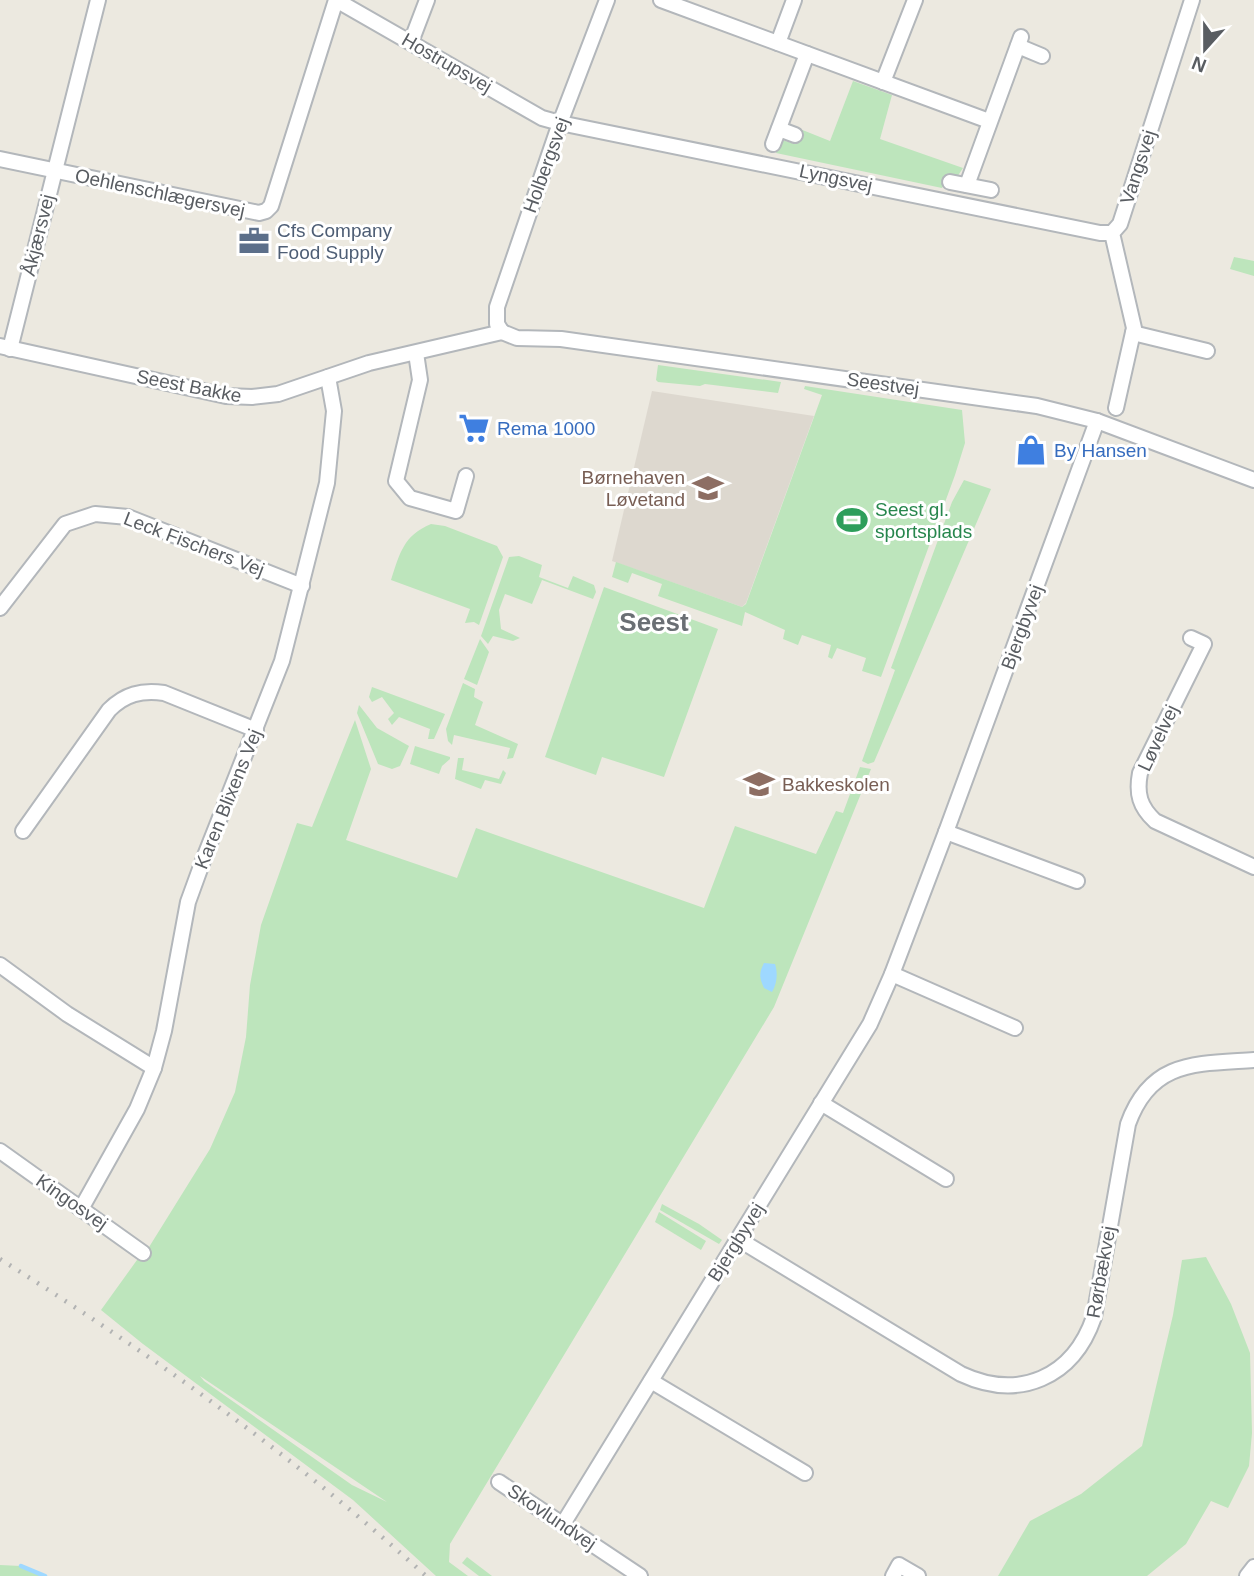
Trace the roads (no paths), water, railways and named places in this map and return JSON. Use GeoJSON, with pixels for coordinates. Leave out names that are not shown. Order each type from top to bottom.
{"type":"FeatureCollection","features":[{"type":"Feature","properties":{"kind":"street","name":"Åkjærsvej"},"geometry":{"type":"LineString","coordinates":[[5,347],[98,0]]}},
{"type":"Feature","properties":{"kind":"street","name":"Oehlenschlægersvej"},"geometry":{"type":"LineString","coordinates":[[0,159],[259,213],[266,211],[271,206],[336,0]]}},
{"type":"Feature","properties":{"kind":"street","name":"Hostrupsvej"},"geometry":{"type":"LineString","coordinates":[[336,0],[542,118],[560,123]]}},
{"type":"Feature","properties":{"kind":"street"},"geometry":{"type":"LineString","coordinates":[[411,42],[427,0]]}},
{"type":"Feature","properties":{"kind":"street","name":"Holbergsvej"},"geometry":{"type":"LineString","coordinates":[[502,332],[496,324],[497,307],[560,123],[607,0]]}},
{"type":"Feature","properties":{"kind":"street"},"geometry":{"type":"LineString","coordinates":[[660,0],[677,3],[989,121]]}},
{"type":"Feature","properties":{"kind":"street"},"geometry":{"type":"LineString","coordinates":[[778,43],[794,0]]}},
{"type":"Feature","properties":{"kind":"street"},"geometry":{"type":"LineString","coordinates":[[883,82],[915,0]]}},
{"type":"Feature","properties":{"kind":"street","name":"Vangsvej"},"geometry":{"type":"LineString","coordinates":[[1112,233],[1119,224],[1192,0]]}},
{"type":"Feature","properties":{"kind":"street"},"geometry":{"type":"LineString","coordinates":[[967,185],[1020,42],[1042,55]]}},
{"type":"Feature","properties":{"kind":"street"},"geometry":{"type":"LineString","coordinates":[[773,144],[807,54]]}},
{"type":"Feature","properties":{"kind":"street","name":"Lyngsvej"},"geometry":{"type":"LineString","coordinates":[[560,123],[1100,233],[1112,233]]}},
{"type":"Feature","properties":{"kind":"street"},"geometry":{"type":"LineString","coordinates":[[779,129],[795,135]]}},
{"type":"Feature","properties":{"kind":"street"},"geometry":{"type":"LineString","coordinates":[[950,182],[991,190]]}},
{"type":"Feature","properties":{"kind":"street"},"geometry":{"type":"LineString","coordinates":[[1112,233],[1134,327],[1116,408]]}},
{"type":"Feature","properties":{"kind":"street","name":"Seest Bakke"},"geometry":{"type":"LineString","coordinates":[[5,347],[226,396],[252,397],[278,394],[369,363],[502,332]]}},
{"type":"Feature","properties":{"kind":"street","name":"Seestvej"},"geometry":{"type":"LineString","coordinates":[[502,332],[517,338],[561,340],[1037,407],[1097,421],[1254,480]]}},
{"type":"Feature","properties":{"kind":"street"},"geometry":{"type":"LineString","coordinates":[[1133,333],[1207,351]]}},
{"type":"Feature","properties":{"kind":"street"},"geometry":{"type":"LineString","coordinates":[[416,353],[420,380],[396,481],[410,498],[456,511],[466,476]]}},
{"type":"Feature","properties":{"kind":"street","name":"Karen Blixens Vej"},"geometry":{"type":"LineString","coordinates":[[81,1209],[137,1109],[154,1068],[164,1031],[188,902],[282,661],[327,483],[334,411],[328,377]]}},
{"type":"Feature","properties":{"kind":"street","name":"Bjergbyvej"},"geometry":{"type":"LineString","coordinates":[[563,1524],[870,1024],[946,832],[1097,421]]}},
{"type":"Feature","properties":{"kind":"street","name":"Leck Fischers Vej"},"geometry":{"type":"LineString","coordinates":[[0,608],[65,524],[95,514],[128,517],[302,586]]}},
{"type":"Feature","properties":{"kind":"street","name":"Løvelvej"},"geometry":{"type":"LineString","coordinates":[[1191,638],[1203,644],[1140,773],[1137,786],[1139,800],[1145,812],[1156,821],[1254,867]]}},
{"type":"Feature","properties":{"kind":"street"},"geometry":{"type":"LineString","coordinates":[[23,831],[109,710],[126,696],[150,691],[164,693],[256,730]]}},
{"type":"Feature","properties":{"kind":"street"},"geometry":{"type":"LineString","coordinates":[[946,832],[1077,881]]}},
{"type":"Feature","properties":{"kind":"street"},"geometry":{"type":"LineString","coordinates":[[0,965],[67,1014],[154,1068]]}},
{"type":"Feature","properties":{"kind":"street"},"geometry":{"type":"LineString","coordinates":[[892,974],[1015,1028]]}},
{"type":"Feature","properties":{"kind":"street","name":"Rørbækvej"},"geometry":{"type":"LineString","coordinates":[[738,1239],[961,1374],[984,1383],[1009,1386],[1042,1379],[1070,1360],[1081,1347],[1092,1325],[1128,1124],[1141,1095],[1160,1077],[1184,1066],[1254,1060]]}},
{"type":"Feature","properties":{"kind":"street"},"geometry":{"type":"LineString","coordinates":[[821,1103],[946,1179]]}},
{"type":"Feature","properties":{"kind":"street","name":"Kingosvej"},"geometry":{"type":"LineString","coordinates":[[0,1151],[143,1253]]}},
{"type":"Feature","properties":{"kind":"street"},"geometry":{"type":"LineString","coordinates":[[651,1381],[805,1473]]}},
{"type":"Feature","properties":{"kind":"street","name":"Skovlundvej"},"geometry":{"type":"LineString","coordinates":[[499,1482],[640,1576]]}},
{"type":"Feature","properties":{"kind":"street"},"geometry":{"type":"LineString","coordinates":[[893,1576],[900,1565],[918,1576]]}},
{"type":"Feature","properties":{"kind":"street"},"geometry":{"type":"LineString","coordinates":[[1247,1576],[1254,1567]]}},
{"type":"Feature","properties":{"kind":"water"},"geometry":{"type":"Polygon","coordinates":[[[764,963],[775,964],[776,978],[772,992],[764,988],[761,981],[760,972],[764,963]]]}},
{"type":"Feature","properties":{"kind":"waterway"},"geometry":{"type":"LineString","coordinates":[[21,1566],[45,1576]]}},
{"type":"Feature","properties":{"kind":"railway"},"geometry":{"type":"LineString","coordinates":[[0,1259],[112,1332],[220,1408],[325,1489],[426,1576]]}},
{"type":"Feature","properties":{"kind":"place","name":"Cfs Company Food Supply"},"geometry":{"type":"Point","coordinates":[254,241]}},
{"type":"Feature","properties":{"kind":"place","name":"Rema 1000"},"geometry":{"type":"Point","coordinates":[474,428]}},
{"type":"Feature","properties":{"kind":"place","name":"By Hansen"},"geometry":{"type":"Point","coordinates":[1031,450]}},
{"type":"Feature","properties":{"kind":"place","name":"Børnehaven Løvetand"},"geometry":{"type":"Point","coordinates":[708,488]}},
{"type":"Feature","properties":{"kind":"place","name":"Seest gl. sportsplads"},"geometry":{"type":"Point","coordinates":[852,520]}},
{"type":"Feature","properties":{"kind":"place","name":"Bakkeskolen"},"geometry":{"type":"Point","coordinates":[759,784]}},
{"type":"Feature","properties":{"kind":"district","name":"Seest"},"geometry":{"type":"Point","coordinates":[654,622]}}]}
